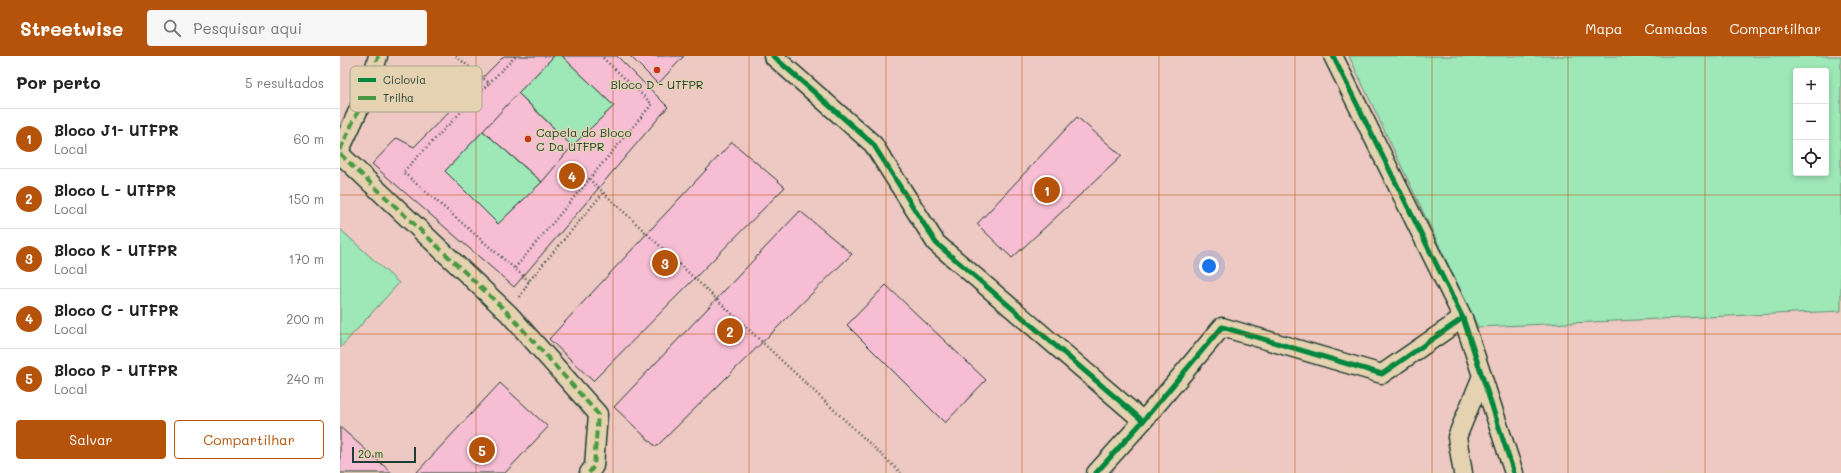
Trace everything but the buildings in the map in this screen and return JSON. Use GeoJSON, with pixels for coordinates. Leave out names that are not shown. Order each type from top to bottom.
{"type":"FeatureCollection","features":[{"type":"Feature","properties":{"kind":"street"},"geometry":{"type":"LineString","coordinates":[[375,66],[378,56]]}},
{"type":"Feature","properties":{"kind":"street"},"geometry":{"type":"LineString","coordinates":[[773,56],[872,144],[936,243],[1143,421]]}},
{"type":"Feature","properties":{"kind":"street"},"geometry":{"type":"LineString","coordinates":[[1334,56],[1463,318],[1514,473]]}},
{"type":"Feature","properties":{"kind":"street"},"geometry":{"type":"LineString","coordinates":[[340,150],[357,112]]}},
{"type":"Feature","properties":{"kind":"street"},"geometry":{"type":"LineString","coordinates":[[340,154],[509,314],[598,414],[594,466],[589,473]]}},
{"type":"Feature","properties":{"kind":"street"},"geometry":{"type":"LineString","coordinates":[[1096,473],[1143,421],[1222,327],[1382,374],[1463,318]]}},
{"type":"Feature","properties":{"kind":"street"},"geometry":{"type":"LineString","coordinates":[[1463,473],[1456,437],[1482,376]]}},
{"type":"Feature","properties":{"kind":"path"},"geometry":{"type":"LineString","coordinates":[[456,56],[468,66]]}},
{"type":"Feature","properties":{"kind":"path"},"geometry":{"type":"LineString","coordinates":[[482,90],[516,56]]}},
{"type":"Feature","properties":{"kind":"path"},"geometry":{"type":"LineString","coordinates":[[515,268],[652,104],[601,56]]}},
{"type":"Feature","properties":{"kind":"path"},"geometry":{"type":"LineString","coordinates":[[482,77],[489,83]]}},
{"type":"Feature","properties":{"kind":"path"},"geometry":{"type":"LineString","coordinates":[[461,112],[403,172],[529,281]]}},
{"type":"Feature","properties":{"kind":"path"},"geometry":{"type":"LineString","coordinates":[[590,179],[603,193],[901,473]]}},
{"type":"Feature","properties":{"kind":"path"},"geometry":{"type":"LineString","coordinates":[[509,314],[529,281],[603,193]]}},
{"type":"Feature","properties":{"kind":"shaded area"},"geometry":{"type":"Polygon","coordinates":[[[340,56],[1349,56],[1478,327],[1841,311],[1841,473],[340,473],[340,56]]]}},
{"type":"Feature","properties":{"kind":"green space"},"geometry":{"type":"Polygon","coordinates":[[[554,56],[562,56],[614,106],[572,146],[518,93],[554,56]]]}},
{"type":"Feature","properties":{"kind":"green space"},"geometry":{"type":"Polygon","coordinates":[[[1349,56],[1841,56],[1841,311],[1478,327],[1349,56]]]}},
{"type":"Feature","properties":{"kind":"green space"},"geometry":{"type":"Polygon","coordinates":[[[483,131],[542,182],[498,224],[445,171],[483,131]]]}},
{"type":"Feature","properties":{"kind":"green space"},"geometry":{"type":"Polygon","coordinates":[[[340,229],[399,283],[340,348],[340,229]]]}},
{"type":"Feature","properties":{"kind":"marked path"},"geometry":{"type":"LineString","coordinates":[[375,66],[378,56]]}},
{"type":"Feature","properties":{"kind":"marked path"},"geometry":{"type":"LineString","coordinates":[[340,150],[358,112]]}},
{"type":"Feature","properties":{"kind":"marked path"},"geometry":{"type":"LineString","coordinates":[[340,154],[509,314],[598,414],[594,466],[589,473]]}},
{"type":"Feature","properties":{"kind":"cycle path"},"geometry":{"type":"LineString","coordinates":[[773,56],[873,144],[936,243],[1143,421]]}},
{"type":"Feature","properties":{"kind":"cycle path"},"geometry":{"type":"LineString","coordinates":[[1333,56],[1463,318],[1514,473]]}},
{"type":"Feature","properties":{"kind":"cycle path"},"geometry":{"type":"LineString","coordinates":[[1096,473],[1143,421],[1222,327],[1382,374],[1463,318]]}},
{"type":"Feature","properties":{"kind":"place","name":"Bloco D - UTFPR"},"geometry":{"type":"Point","coordinates":[657,70]}},
{"type":"Feature","properties":{"kind":"place","name":"Capela do Bloco C Da UTFPR"},"geometry":{"type":"Point","coordinates":[528,139]}},
{"type":"Feature","properties":{"kind":"place","name":"Bloco C - UTFPR"},"geometry":{"type":"Point","coordinates":[572,176]}},
{"type":"Feature","properties":{"kind":"place","name":"Bloco J1- UTFPR"},"geometry":{"type":"Point","coordinates":[1047,190]}},
{"type":"Feature","properties":{"kind":"place","name":"Bloco K - UTFPR"},"geometry":{"type":"Point","coordinates":[665,263]}},
{"type":"Feature","properties":{"kind":"place","name":"Bloco L - UTFPR"},"geometry":{"type":"Point","coordinates":[730,331]}},
{"type":"Feature","properties":{"kind":"place","name":"Bloco P - UTFPR"},"geometry":{"type":"Point","coordinates":[482,450]}}]}
